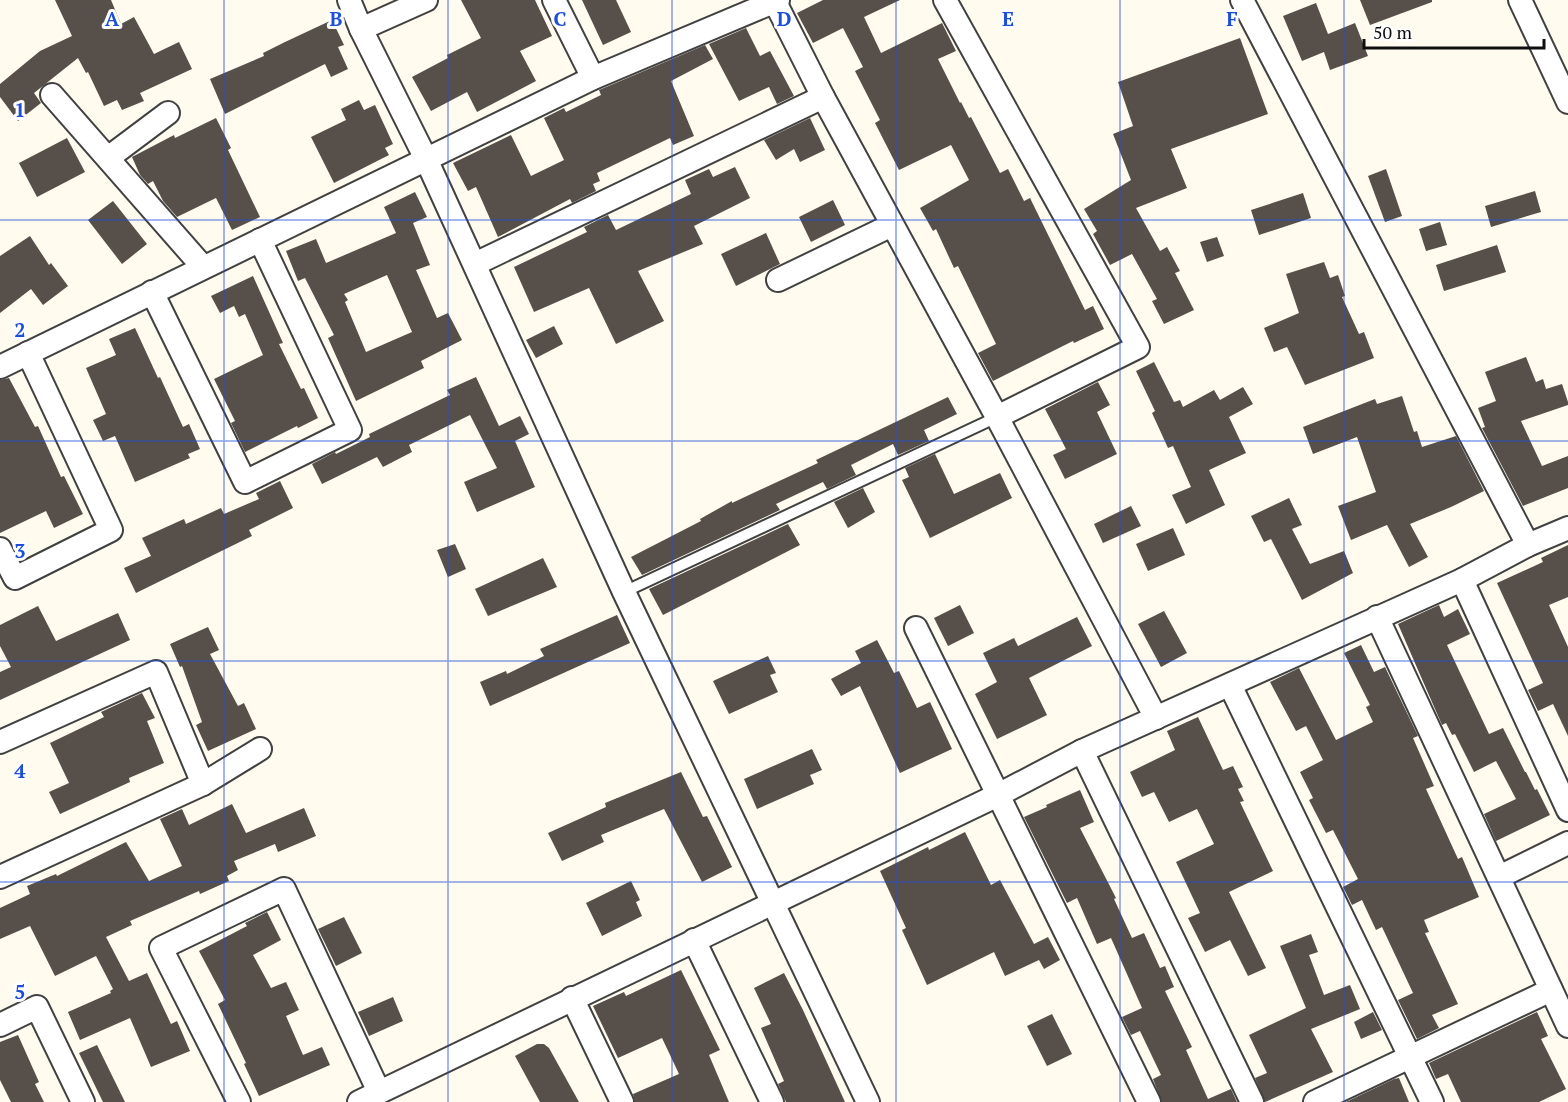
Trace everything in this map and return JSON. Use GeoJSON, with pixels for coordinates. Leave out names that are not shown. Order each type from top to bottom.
{"type":"FeatureCollection","features":[{"type":"Feature","properties":{"kind":"street"},"geometry":{"type":"LineString","coordinates":[[349,0],[475,264],[624,592],[868,1102]]}},
{"type":"Feature","properties":{"kind":"street"},"geometry":{"type":"LineString","coordinates":[[361,29],[426,0]]}},
{"type":"Feature","properties":{"kind":"street"},"geometry":{"type":"LineString","coordinates":[[554,0],[593,78]]}},
{"type":"Feature","properties":{"kind":"street"},"geometry":{"type":"LineString","coordinates":[[945,0],[1138,347],[997,417]]}},
{"type":"Feature","properties":{"kind":"street"},"geometry":{"type":"LineString","coordinates":[[1242,0],[1528,545]]}},
{"type":"Feature","properties":{"kind":"street"},"geometry":{"type":"LineString","coordinates":[[1521,0],[1568,102]]}},
{"type":"Feature","properties":{"kind":"street"},"geometry":{"type":"LineString","coordinates":[[0,367],[593,78],[775,1],[823,97],[997,417],[1156,718]]}},
{"type":"Feature","properties":{"kind":"street"},"geometry":{"type":"LineString","coordinates":[[52,95],[204,267]]}},
{"type":"Feature","properties":{"kind":"street"},"geometry":{"type":"LineString","coordinates":[[475,264],[823,97]]}},
{"type":"Feature","properties":{"kind":"street"},"geometry":{"type":"LineString","coordinates":[[108,158],[168,113]]}},
{"type":"Feature","properties":{"kind":"street"},"geometry":{"type":"LineString","coordinates":[[778,280],[892,225]]}},
{"type":"Feature","properties":{"kind":"street"},"geometry":{"type":"LineString","coordinates":[[152,292],[245,482],[350,429],[260,240]]}},
{"type":"Feature","properties":{"kind":"street"},"geometry":{"type":"LineString","coordinates":[[0,549],[15,578],[111,530],[28,353]]}},
{"type":"Feature","properties":{"kind":"street"},"geometry":{"type":"LineString","coordinates":[[239,1102],[161,948],[284,889],[369,1097],[998,795],[1082,752],[1462,580],[1528,545],[1568,528]]}},
{"type":"Feature","properties":{"kind":"street"},"geometry":{"type":"LineString","coordinates":[[1462,580],[1568,810]]}},
{"type":"Feature","properties":{"kind":"street"},"geometry":{"type":"LineString","coordinates":[[1377,617],[1568,1026]]}},
{"type":"Feature","properties":{"kind":"street"},"geometry":{"type":"LineString","coordinates":[[916,628],[1149,1102]]}},
{"type":"Feature","properties":{"kind":"street"},"geometry":{"type":"LineString","coordinates":[[0,742],[156,672],[203,784]]}},
{"type":"Feature","properties":{"kind":"street"},"geometry":{"type":"LineString","coordinates":[[1230,684],[1432,1102]]}},
{"type":"Feature","properties":{"kind":"street"},"geometry":{"type":"LineString","coordinates":[[0,877],[203,784],[260,748]]}},
{"type":"Feature","properties":{"kind":"street"},"geometry":{"type":"LineString","coordinates":[[1082,752],[1252,1102]]}},
{"type":"Feature","properties":{"kind":"street"},"geometry":{"type":"LineString","coordinates":[[1499,877],[1568,843]]}},
{"type":"Feature","properties":{"kind":"street"},"geometry":{"type":"LineString","coordinates":[[694,940],[772,1102]]}},
{"type":"Feature","properties":{"kind":"street"},"geometry":{"type":"LineString","coordinates":[[1315,1102],[1551,990]]}},
{"type":"Feature","properties":{"kind":"street"},"geometry":{"type":"LineString","coordinates":[[573,998],[622,1102]]}},
{"type":"Feature","properties":{"kind":"street"},"geometry":{"type":"LineString","coordinates":[[0,1025],[37,1007],[83,1102]]}},
{"type":"Feature","properties":{"kind":"lane"},"geometry":{"type":"LineString","coordinates":[[624,592],[997,417]]}},
{"type":"Feature","properties":{"kind":"building"},"geometry":{"type":"Polygon","coordinates":[[[55,0],[111,0],[121,24],[134,17],[154,54],[179,42],[192,69],[140,93],[144,101],[122,110],[117,100],[104,106],[88,72],[86,73],[78,58],[34,93],[41,103],[18,121],[0,97],[0,84],[40,51],[72,36],[55,0]]]}},
{"type":"Feature","properties":{"kind":"building"},"geometry":{"type":"Polygon","coordinates":[[[461,0],[535,0],[552,36],[520,51],[536,81],[477,112],[467,92],[431,111],[412,77],[448,58],[447,55],[481,38],[461,0]]]}},
{"type":"Feature","properties":{"kind":"building"},"geometry":{"type":"Polygon","coordinates":[[[582,0],[616,0],[631,32],[603,45],[582,0]]]}},
{"type":"Feature","properties":{"kind":"building"},"geometry":{"type":"Polygon","coordinates":[[[823,0],[900,0],[864,17],[881,53],[942,23],[956,51],[938,59],[960,103],[969,118],[971,117],[1000,173],[1008,169],[1024,201],[1030,198],[1085,310],[1093,306],[1104,329],[1074,343],[1073,341],[993,381],[978,353],[996,344],[958,266],[954,268],[936,229],[933,231],[920,208],[969,180],[951,145],[899,170],[875,123],[880,120],[855,71],[863,67],[843,28],[813,43],[797,13],[823,0]]]}},
{"type":"Feature","properties":{"kind":"building"},"geometry":{"type":"Polygon","coordinates":[[[1360,0],[1432,0],[1432,2],[1370,25],[1360,0]]]}},
{"type":"Feature","properties":{"kind":"building"},"geometry":{"type":"Polygon","coordinates":[[[1316,3],[1328,34],[1355,23],[1368,56],[1330,70],[1324,52],[1302,61],[1283,16],[1316,3]]]}},
{"type":"Feature","properties":{"kind":"building"},"geometry":{"type":"Polygon","coordinates":[[[332,20],[344,45],[338,47],[348,69],[331,77],[325,64],[225,114],[210,79],[264,56],[263,53],[332,20]]]}},
{"type":"Feature","properties":{"kind":"building"},"geometry":{"type":"Polygon","coordinates":[[[746,28],[760,56],[770,51],[794,96],[777,104],[769,87],[739,101],[709,44],[746,28]]]}},
{"type":"Feature","properties":{"kind":"building"},"geometry":{"type":"Polygon","coordinates":[[[1240,38],[1268,114],[1171,149],[1187,188],[1136,208],[1160,251],[1167,247],[1180,271],[1175,273],[1194,310],[1164,324],[1152,301],[1157,299],[1132,254],[1110,265],[1093,234],[1097,231],[1084,209],[1131,180],[1113,134],[1133,126],[1118,82],[1240,38]]]}},
{"type":"Feature","properties":{"kind":"building"},"geometry":{"type":"Polygon","coordinates":[[[705,45],[713,59],[671,81],[694,136],[673,145],[670,138],[597,173],[600,181],[593,184],[596,191],[572,203],[570,199],[498,237],[476,187],[468,191],[453,163],[511,135],[531,176],[564,160],[544,118],[564,108],[566,112],[601,95],[599,90],[705,45]]]}},
{"type":"Feature","properties":{"kind":"building"},"geometry":{"type":"Polygon","coordinates":[[[359,100],[364,110],[375,105],[393,144],[385,148],[389,155],[334,183],[311,137],[346,120],[341,109],[359,100]]]}},
{"type":"Feature","properties":{"kind":"building"},"geometry":{"type":"Polygon","coordinates":[[[216,118],[231,148],[228,150],[260,217],[232,230],[216,198],[177,217],[163,201],[153,181],[148,184],[140,175],[132,157],[174,135],[175,138],[216,118]]]}},
{"type":"Feature","properties":{"kind":"building"},"geometry":{"type":"Polygon","coordinates":[[[810,118],[825,150],[800,162],[794,149],[776,160],[764,140],[810,118]]]}},
{"type":"Feature","properties":{"kind":"building"},"geometry":{"type":"Polygon","coordinates":[[[67,138],[85,172],[37,197],[19,163],[67,138]]]}},
{"type":"Feature","properties":{"kind":"building"},"geometry":{"type":"Polygon","coordinates":[[[735,167],[750,198],[694,226],[703,244],[638,271],[664,321],[616,344],[589,288],[534,312],[514,267],[587,232],[584,227],[608,215],[616,230],[691,194],[685,180],[709,169],[713,177],[735,167]]]}},
{"type":"Feature","properties":{"kind":"building"},"geometry":{"type":"Polygon","coordinates":[[[1386,169],[1402,216],[1385,222],[1368,176],[1386,169]]]}},
{"type":"Feature","properties":{"kind":"building"},"geometry":{"type":"Polygon","coordinates":[[[1535,191],[1541,212],[1491,227],[1485,206],[1535,191]]]}},
{"type":"Feature","properties":{"kind":"building"},"geometry":{"type":"Polygon","coordinates":[[[415,192],[427,217],[413,223],[430,265],[416,270],[437,318],[448,313],[462,340],[421,361],[424,368],[356,401],[328,338],[334,335],[305,278],[298,281],[286,251],[316,239],[326,263],[396,233],[384,207],[415,192]],[[387,275],[344,294],[348,300],[345,302],[366,352],[412,332],[387,275]]]}},
{"type":"Feature","properties":{"kind":"building"},"geometry":{"type":"Polygon","coordinates":[[[1303,193],[1311,218],[1259,235],[1251,210],[1303,193]]]}},
{"type":"Feature","properties":{"kind":"building"},"geometry":{"type":"Polygon","coordinates":[[[833,200],[845,225],[811,242],[799,217],[833,200]]]}},
{"type":"Feature","properties":{"kind":"building"},"geometry":{"type":"Polygon","coordinates":[[[113,201],[147,244],[122,264],[88,220],[113,201]]]}},
{"type":"Feature","properties":{"kind":"building"},"geometry":{"type":"Polygon","coordinates":[[[1440,222],[1447,245],[1426,251],[1419,229],[1440,222]]]}},
{"type":"Feature","properties":{"kind":"building"},"geometry":{"type":"Polygon","coordinates":[[[766,233],[780,264],[736,286],[721,254],[766,233]]]}},
{"type":"Feature","properties":{"kind":"building"},"geometry":{"type":"Polygon","coordinates":[[[30,236],[49,265],[51,263],[68,286],[43,305],[31,289],[0,313],[0,256],[30,236]]]}},
{"type":"Feature","properties":{"kind":"building"},"geometry":{"type":"Polygon","coordinates":[[[1217,237],[1224,256],[1207,262],[1200,242],[1217,237]]]}},
{"type":"Feature","properties":{"kind":"building"},"geometry":{"type":"Polygon","coordinates":[[[1497,245],[1506,272],[1444,291],[1436,265],[1497,245]]]}},
{"type":"Feature","properties":{"kind":"building"},"geometry":{"type":"Polygon","coordinates":[[[1324,262],[1330,278],[1338,275],[1345,296],[1342,297],[1359,334],[1364,332],[1374,358],[1305,385],[1287,347],[1274,352],[1264,328],[1299,313],[1286,274],[1324,262]]]}},
{"type":"Feature","properties":{"kind":"building"},"geometry":{"type":"Polygon","coordinates":[[[253,276],[283,343],[279,344],[318,418],[245,452],[231,423],[235,421],[214,379],[263,355],[245,314],[239,317],[234,306],[220,313],[211,296],[253,276]]]}},
{"type":"Feature","properties":{"kind":"building"},"geometry":{"type":"Polygon","coordinates":[[[554,326],[563,344],[536,358],[526,340],[554,326]]]}},
{"type":"Feature","properties":{"kind":"building"},"geometry":{"type":"Polygon","coordinates":[[[135,328],[183,427],[189,424],[200,449],[188,454],[190,458],[135,482],[115,436],[103,441],[93,420],[106,414],[86,368],[116,355],[109,339],[135,328]]]}},
{"type":"Feature","properties":{"kind":"building"},"geometry":{"type":"Polygon","coordinates":[[[1526,357],[1536,382],[1543,379],[1546,389],[1562,384],[1568,402],[1568,405],[1521,421],[1542,466],[1568,456],[1568,488],[1523,506],[1482,428],[1485,427],[1478,408],[1496,401],[1485,372],[1526,357]]]}},
{"type":"Feature","properties":{"kind":"building"},"geometry":{"type":"Polygon","coordinates":[[[1154,362],[1174,402],[1180,400],[1183,407],[1214,390],[1220,400],[1243,387],[1253,404],[1229,417],[1246,453],[1209,470],[1225,505],[1186,524],[1172,495],[1191,487],[1173,446],[1168,448],[1152,413],[1155,411],[1136,371],[1154,362]]]}},
{"type":"Feature","properties":{"kind":"building"},"geometry":{"type":"Polygon","coordinates":[[[476,377],[499,426],[520,416],[529,434],[515,441],[535,487],[477,512],[464,482],[497,468],[470,415],[409,445],[412,452],[383,467],[377,457],[322,484],[312,464],[450,395],[447,390],[476,377]]]}},
{"type":"Feature","properties":{"kind":"building"},"geometry":{"type":"Polygon","coordinates":[[[9,378],[35,427],[38,426],[61,477],[64,476],[83,514],[54,528],[46,511],[0,533],[0,380],[9,378]]]}},
{"type":"Feature","properties":{"kind":"building"},"geometry":{"type":"Polygon","coordinates":[[[1098,382],[1110,405],[1097,412],[1117,454],[1065,479],[1053,455],[1066,449],[1045,409],[1098,382]]]}},
{"type":"Feature","properties":{"kind":"building"},"geometry":{"type":"Polygon","coordinates":[[[1402,396],[1414,432],[1417,431],[1422,447],[1456,436],[1484,491],[1410,524],[1428,557],[1409,567],[1387,525],[1351,540],[1338,506],[1376,492],[1357,437],[1313,454],[1303,427],[1375,399],[1377,404],[1402,396]]]}},
{"type":"Feature","properties":{"kind":"building"},"geometry":{"type":"Polygon","coordinates":[[[948,397],[957,414],[924,430],[929,441],[898,455],[893,444],[851,465],[856,475],[827,489],[823,482],[776,504],[780,510],[642,575],[631,557],[701,521],[700,519],[732,501],[732,503],[818,463],[816,460],[948,397]]]}},
{"type":"Feature","properties":{"kind":"building"},"geometry":{"type":"Polygon","coordinates":[[[935,454],[954,494],[1000,473],[1012,498],[930,538],[902,480],[909,477],[905,468],[935,454]]]}},
{"type":"Feature","properties":{"kind":"building"},"geometry":{"type":"Polygon","coordinates":[[[280,481],[293,508],[249,530],[252,536],[136,593],[124,568],[151,556],[142,538],[184,519],[186,524],[221,508],[224,514],[259,499],[256,493],[280,481]]]}},
{"type":"Feature","properties":{"kind":"building"},"geometry":{"type":"Polygon","coordinates":[[[863,488],[875,512],[848,528],[834,502],[863,488]]]}},
{"type":"Feature","properties":{"kind":"building"},"geometry":{"type":"Polygon","coordinates":[[[1289,498],[1302,525],[1292,529],[1310,564],[1344,551],[1353,573],[1302,600],[1271,539],[1264,542],[1251,516],[1289,498]]]}},
{"type":"Feature","properties":{"kind":"building"},"geometry":{"type":"Polygon","coordinates":[[[1131,506],[1141,526],[1103,543],[1094,524],[1131,506]]]}},
{"type":"Feature","properties":{"kind":"building"},"geometry":{"type":"Polygon","coordinates":[[[788,524],[800,545],[663,615],[649,589],[788,524]]]}},
{"type":"Feature","properties":{"kind":"building"},"geometry":{"type":"Polygon","coordinates":[[[1173,528],[1185,555],[1148,571],[1136,544],[1173,528]]]}},
{"type":"Feature","properties":{"kind":"building"},"geometry":{"type":"Polygon","coordinates":[[[455,544],[466,569],[448,577],[437,550],[455,544]]]}},
{"type":"Feature","properties":{"kind":"building"},"geometry":{"type":"Polygon","coordinates":[[[1568,545],[1568,597],[1549,605],[1568,647],[1568,736],[1553,704],[1538,711],[1528,690],[1543,683],[1497,583],[1543,562],[1541,558],[1568,545]]]}},
{"type":"Feature","properties":{"kind":"building"},"geometry":{"type":"Polygon","coordinates":[[[543,558],[557,587],[488,616],[475,589],[543,558]]]}},
{"type":"Feature","properties":{"kind":"building"},"geometry":{"type":"Polygon","coordinates":[[[960,605],[974,633],[948,646],[934,618],[960,605]]]}},
{"type":"Feature","properties":{"kind":"building"},"geometry":{"type":"Polygon","coordinates":[[[1439,605],[1444,617],[1458,609],[1470,634],[1447,645],[1489,734],[1503,728],[1550,815],[1496,841],[1484,814],[1516,799],[1496,761],[1474,772],[1455,734],[1452,735],[1446,723],[1442,725],[1398,624],[1439,605]]]}},
{"type":"Feature","properties":{"kind":"building"},"geometry":{"type":"Polygon","coordinates":[[[38,606],[56,641],[118,613],[130,640],[0,700],[0,672],[11,667],[0,646],[0,625],[38,606]]]}},
{"type":"Feature","properties":{"kind":"building"},"geometry":{"type":"Polygon","coordinates":[[[1164,611],[1187,653],[1161,667],[1138,624],[1164,611]]]}},
{"type":"Feature","properties":{"kind":"building"},"geometry":{"type":"Polygon","coordinates":[[[617,615],[630,643],[490,706],[480,682],[506,671],[507,674],[544,656],[540,649],[617,615]]]}},
{"type":"Feature","properties":{"kind":"building"},"geometry":{"type":"Polygon","coordinates":[[[1077,617],[1092,646],[1029,678],[1047,715],[997,739],[975,694],[997,682],[983,653],[1014,638],[1018,646],[1077,617]]]}},
{"type":"Feature","properties":{"kind":"building"},"geometry":{"type":"Polygon","coordinates":[[[208,627],[219,650],[210,654],[238,706],[244,703],[256,729],[208,751],[196,725],[202,722],[182,666],[180,667],[170,644],[208,627]]]}},
{"type":"Feature","properties":{"kind":"building"},"geometry":{"type":"Polygon","coordinates":[[[877,640],[894,673],[899,671],[917,708],[930,702],[952,749],[900,773],[860,686],[841,696],[831,679],[861,663],[855,651],[877,640]]]}},
{"type":"Feature","properties":{"kind":"building"},"geometry":{"type":"Polygon","coordinates":[[[1361,645],[1374,672],[1385,667],[1418,736],[1413,738],[1434,786],[1426,789],[1458,859],[1462,857],[1479,897],[1424,920],[1429,932],[1425,933],[1458,1004],[1432,1015],[1439,1028],[1417,1039],[1398,1000],[1413,993],[1382,927],[1376,930],[1362,900],[1352,905],[1343,887],[1358,879],[1333,830],[1326,833],[1309,800],[1313,798],[1300,772],[1323,760],[1306,726],[1296,731],[1270,682],[1299,668],[1336,740],[1373,722],[1366,707],[1370,705],[1344,653],[1361,645]]]}},
{"type":"Feature","properties":{"kind":"building"},"geometry":{"type":"Polygon","coordinates":[[[768,656],[776,673],[770,675],[778,692],[729,714],[713,681],[768,656]]]}},
{"type":"Feature","properties":{"kind":"building"},"geometry":{"type":"Polygon","coordinates":[[[142,693],[155,718],[147,721],[164,763],[129,778],[130,782],[60,814],[49,792],[69,783],[50,743],[104,717],[101,712],[142,693]]]}},
{"type":"Feature","properties":{"kind":"building"},"geometry":{"type":"Polygon","coordinates":[[[1198,717],[1223,770],[1233,766],[1243,787],[1238,789],[1244,801],[1240,802],[1273,871],[1229,892],[1266,968],[1248,976],[1230,940],[1205,952],[1188,918],[1200,913],[1176,862],[1214,844],[1197,809],[1169,822],[1154,792],[1142,797],[1130,772],[1175,750],[1167,731],[1198,717]]]}},
{"type":"Feature","properties":{"kind":"building"},"geometry":{"type":"Polygon","coordinates":[[[812,749],[822,770],[810,775],[814,784],[757,809],[744,779],[812,749]]]}},
{"type":"Feature","properties":{"kind":"building"},"geometry":{"type":"Polygon","coordinates":[[[681,772],[703,817],[707,816],[732,867],[702,882],[664,809],[601,835],[604,842],[562,861],[548,833],[606,807],[605,803],[681,772]]]}},
{"type":"Feature","properties":{"kind":"building"},"geometry":{"type":"Polygon","coordinates":[[[1080,790],[1094,822],[1080,828],[1116,898],[1114,899],[1132,938],[1144,933],[1160,968],[1165,966],[1174,987],[1165,991],[1192,1047],[1186,1050],[1208,1099],[1231,1089],[1237,1102],[1162,1102],[1153,1079],[1161,1075],[1140,1031],[1131,1035],[1122,1017],[1142,1008],[1111,938],[1097,944],[1077,898],[1067,903],[1024,817],[1080,790]]]}},
{"type":"Feature","properties":{"kind":"building"},"geometry":{"type":"Polygon","coordinates":[[[232,804],[246,833],[304,808],[316,836],[278,852],[275,844],[234,861],[238,870],[227,876],[229,881],[200,894],[199,891],[130,921],[132,925],[106,937],[129,981],[147,973],[171,1024],[177,1021],[190,1051],[151,1067],[130,1018],[80,1040],[68,1012],[111,993],[113,989],[96,956],[55,976],[30,926],[0,939],[0,908],[30,894],[27,886],[56,874],[57,876],[126,842],[149,881],[182,866],[160,819],[182,809],[189,825],[232,804]]]}},
{"type":"Feature","properties":{"kind":"building"},"geometry":{"type":"Polygon","coordinates":[[[965,832],[991,885],[1000,880],[1034,944],[1048,937],[1060,960],[1044,969],[1039,960],[1005,976],[994,952],[927,985],[902,930],[906,928],[880,871],[965,832]]]}},
{"type":"Feature","properties":{"kind":"building"},"geometry":{"type":"Polygon","coordinates":[[[631,881],[640,900],[636,902],[642,916],[602,936],[586,903],[631,881]]]}},
{"type":"Feature","properties":{"kind":"building"},"geometry":{"type":"Polygon","coordinates":[[[267,912],[281,940],[253,955],[271,988],[286,982],[299,1010],[286,1016],[303,1055],[322,1047],[330,1065],[259,1096],[218,1004],[225,1000],[199,951],[247,926],[245,923],[267,912]]]}},
{"type":"Feature","properties":{"kind":"building"},"geometry":{"type":"Polygon","coordinates":[[[344,917],[362,953],[336,966],[318,929],[344,917]]]}},
{"type":"Feature","properties":{"kind":"building"},"geometry":{"type":"Polygon","coordinates":[[[1311,934],[1318,952],[1309,955],[1324,995],[1350,985],[1360,1009],[1311,1029],[1333,1072],[1265,1102],[1255,1078],[1267,1073],[1249,1035],[1306,1008],[1280,946],[1311,934]]]}},
{"type":"Feature","properties":{"kind":"building"},"geometry":{"type":"Polygon","coordinates":[[[681,970],[720,1050],[709,1055],[729,1102],[635,1102],[633,1094],[679,1074],[662,1038],[618,1058],[593,1006],[624,992],[626,996],[681,970]]]}},
{"type":"Feature","properties":{"kind":"building"},"geometry":{"type":"Polygon","coordinates":[[[784,973],[845,1102],[786,1102],[778,1084],[784,1081],[761,1028],[771,1024],[754,988],[784,973]]]}},
{"type":"Feature","properties":{"kind":"building"},"geometry":{"type":"Polygon","coordinates":[[[393,997],[403,1021],[369,1036],[358,1012],[393,997]]]}},
{"type":"Feature","properties":{"kind":"building"},"geometry":{"type":"Polygon","coordinates":[[[1373,1012],[1382,1030],[1361,1039],[1354,1022],[1373,1012]]]}},
{"type":"Feature","properties":{"kind":"building"},"geometry":{"type":"Polygon","coordinates":[[[1537,1012],[1548,1036],[1541,1039],[1566,1089],[1539,1102],[1461,1102],[1448,1074],[1436,1079],[1429,1063],[1537,1012]]]}},
{"type":"Feature","properties":{"kind":"building"},"geometry":{"type":"Polygon","coordinates":[[[1052,1014],[1072,1054],[1047,1066],[1027,1026],[1052,1014]]]}},
{"type":"Feature","properties":{"kind":"building"},"geometry":{"type":"Polygon","coordinates":[[[18,1035],[39,1082],[35,1084],[44,1102],[11,1102],[0,1080],[0,1042],[18,1035]]]}},
{"type":"Feature","properties":{"kind":"building"},"geometry":{"type":"Polygon","coordinates":[[[537,1044],[544,1044],[549,1048],[579,1102],[540,1102],[515,1056],[537,1044]]]}},
{"type":"Feature","properties":{"kind":"building"},"geometry":{"type":"Polygon","coordinates":[[[97,1045],[125,1102],[103,1102],[79,1053],[97,1045]]]}},
{"type":"Feature","properties":{"kind":"building"},"geometry":{"type":"Polygon","coordinates":[[[1399,1078],[1409,1102],[1346,1102],[1394,1079],[1399,1078]]]}}]}
